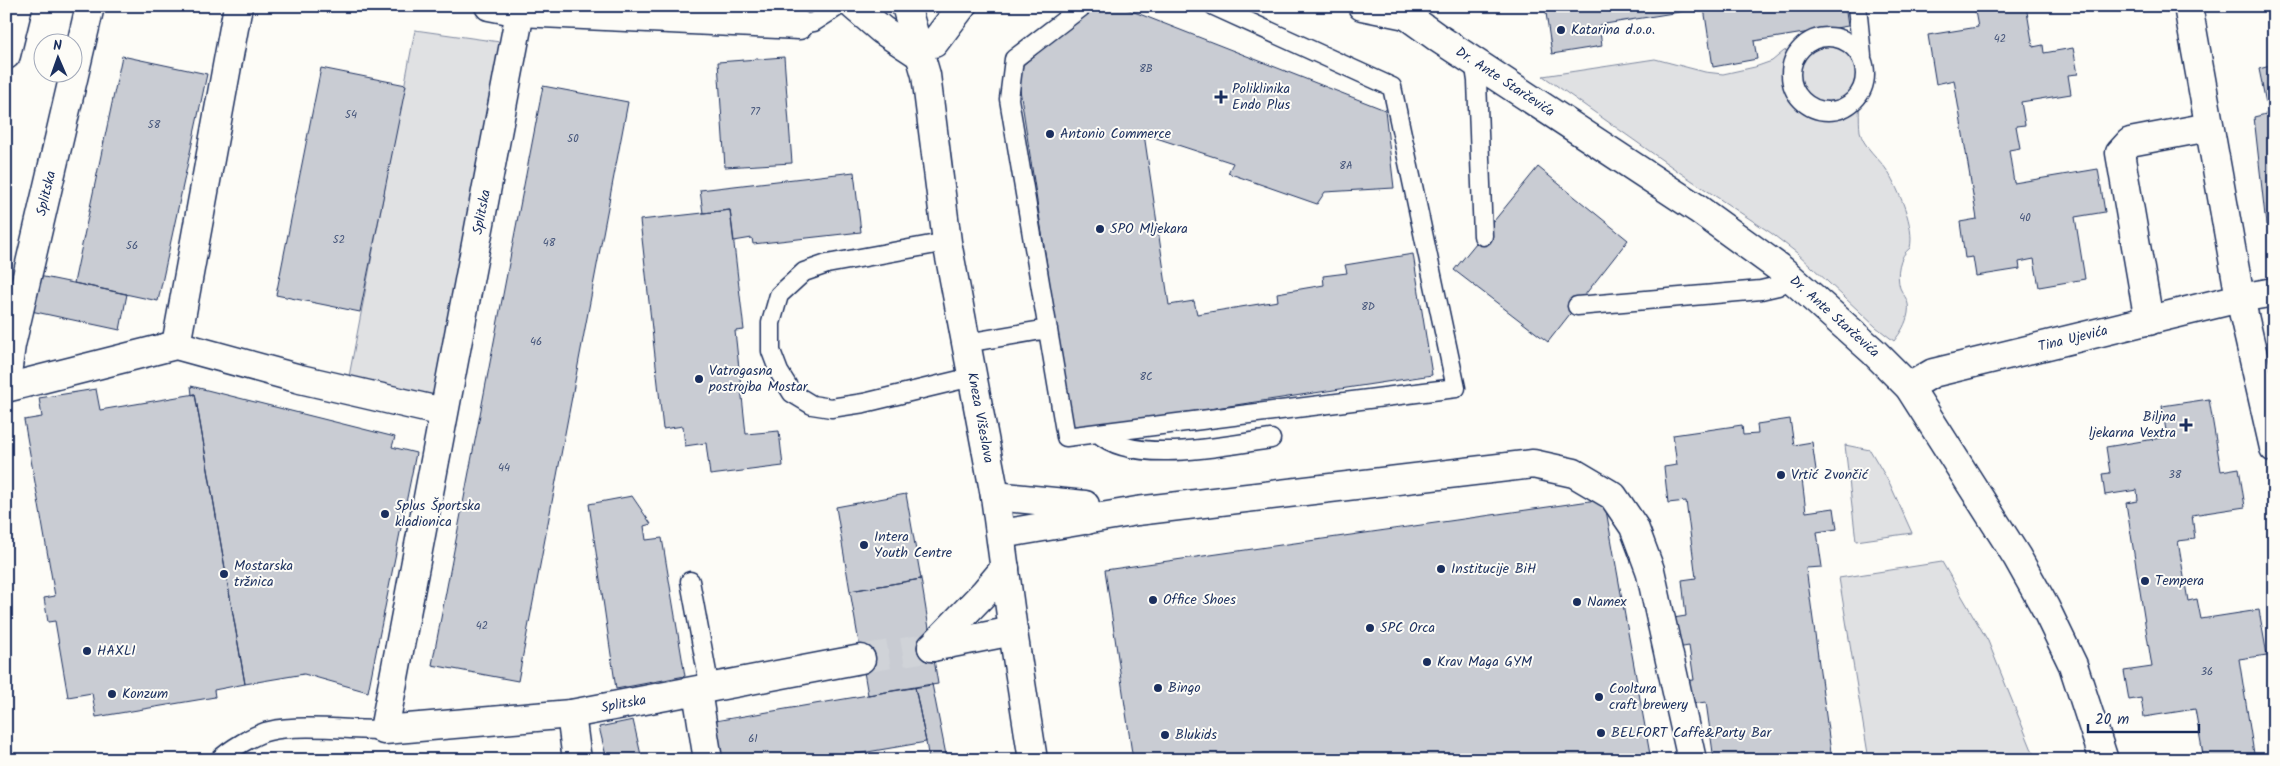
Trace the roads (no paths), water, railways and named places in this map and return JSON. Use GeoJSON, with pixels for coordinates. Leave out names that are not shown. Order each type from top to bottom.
{"type":"FeatureCollection","features":[{"type":"Feature","properties":{"kind":"street"},"geometry":{"type":"LineString","coordinates":[[6,55],[18,6]]}},
{"type":"Feature","properties":{"kind":"street","name":"Splitska"},"geometry":{"type":"LineString","coordinates":[[6,381],[14,335],[90,6]]}},
{"type":"Feature","properties":{"kind":"street"},"geometry":{"type":"LineString","coordinates":[[176,346],[238,6]]}},
{"type":"Feature","properties":{"kind":"street"},"geometry":{"type":"LineString","coordinates":[[489,6],[520,12],[800,25]]}},
{"type":"Feature","properties":{"kind":"street"},"geometry":{"type":"LineString","coordinates":[[854,6],[882,30],[927,58],[962,6]]}},
{"type":"Feature","properties":{"kind":"street","name":"Kneza Višeslava"},"geometry":{"type":"LineString","coordinates":[[906,6],[927,58],[947,242],[995,496],[1013,632],[1033,760]]}},
{"type":"Feature","properties":{"kind":"street","name":"Kneza Višeslava"},"geometry":{"type":"LineString","coordinates":[[927,58],[946,6]]}},
{"type":"Feature","properties":{"kind":"street","name":"Dr. Ante Starčevića"},"geometry":{"type":"LineString","coordinates":[[1362,6],[1404,9],[1474,61],[1698,208],[1792,278],[1874,352],[1909,387],[2017,557],[2045,607],[2073,665],[2104,760]]}},
{"type":"Feature","properties":{"kind":"street"},"geometry":{"type":"LineString","coordinates":[[2188,6],[2240,298],[2274,448]]}},
{"type":"Feature","properties":{"kind":"street","name":"Splitska"},"geometry":{"type":"LineString","coordinates":[[520,12],[384,730],[571,714],[862,659]]}},
{"type":"Feature","properties":{"kind":"street"},"geometry":{"type":"LineString","coordinates":[[2149,321],[2120,154],[2130,142],[2209,127]]}},
{"type":"Feature","properties":{"kind":"street","name":"Tina Ujevića"},"geometry":{"type":"LineString","coordinates":[[1909,387],[1933,373],[2240,298],[2274,292]]}},
{"type":"Feature","properties":{"kind":"street"},"geometry":{"type":"LineString","coordinates":[[6,388],[176,346],[300,379],[443,412]]}},
{"type":"Feature","properties":{"kind":"street"},"geometry":{"type":"LineString","coordinates":[[1001,534],[1146,510],[1533,464],[1574,474],[1613,496],[1634,527],[1650,570],[1692,760]]}},
{"type":"Feature","properties":{"kind":"street"},"geometry":{"type":"LineString","coordinates":[[995,496],[1085,506],[1087,520]]}},
{"type":"Feature","properties":{"kind":"street"},"geometry":{"type":"LineString","coordinates":[[1005,568],[986,592],[932,647],[1013,632]]}},
{"type":"Feature","properties":{"kind":"street"},"geometry":{"type":"LineString","coordinates":[[704,690],[708,760]]}},
{"type":"Feature","properties":{"kind":"street"},"geometry":{"type":"LineString","coordinates":[[571,714],[577,760]]}},
{"type":"Feature","properties":{"kind":"lane"},"geometry":{"type":"LineString","coordinates":[[800,25],[814,22],[839,6]]}},
{"type":"Feature","properties":{"kind":"lane"},"geometry":{"type":"LineString","coordinates":[[1083,6],[1014,59],[1010,99],[1066,437],[1456,388],[1392,87],[1214,6]]}},
{"type":"Feature","properties":{"kind":"lane"},"geometry":{"type":"LineString","coordinates":[[1857,6],[1865,69],[1865,81],[1860,93],[1851,103],[1840,109],[1827,111],[1814,108],[1803,101],[1795,91],[1791,79],[1792,66],[1797,54],[1805,44],[1817,38],[1830,36],[1842,39],[1854,46],[1862,56]]}},
{"type":"Feature","properties":{"kind":"lane"},"geometry":{"type":"LineString","coordinates":[[1474,61],[1477,81],[1483,236]]}},
{"type":"Feature","properties":{"kind":"lane"},"geometry":{"type":"LineString","coordinates":[[947,242],[827,264],[804,272],[780,295],[771,323],[772,351],[779,372],[792,393],[812,404],[831,408],[864,403],[972,377]]}},
{"type":"Feature","properties":{"kind":"lane"},"geometry":{"type":"LineString","coordinates":[[1577,306],[1761,290],[1778,286],[1792,278]]}},
{"type":"Feature","properties":{"kind":"lane"},"geometry":{"type":"LineString","coordinates":[[966,343],[1048,329]]}},
{"type":"Feature","properties":{"kind":"lane"},"geometry":{"type":"LineString","coordinates":[[1098,433],[1114,444],[1155,450],[1214,448],[1271,439]]}},
{"type":"Feature","properties":{"kind":"lane"},"geometry":{"type":"LineString","coordinates":[[690,581],[704,690]]}},
{"type":"Feature","properties":{"kind":"lane","name":"Splitska"},"geometry":{"type":"LineString","coordinates":[[219,760],[225,754],[266,731],[384,730]]}},
{"type":"Feature","properties":{"kind":"tunnel"},"geometry":{"type":"LineString","coordinates":[[861,659],[932,647]]}},
{"type":"Feature","properties":{"kind":"place","name":"Katarina d.o.o."},"geometry":{"type":"Point","coordinates":[1561,30]}},
{"type":"Feature","properties":{"kind":"place","name":"Poliklinika Endo Plus"},"geometry":{"type":"Point","coordinates":[1221,97]}},
{"type":"Feature","properties":{"kind":"place","name":"Antonio Commerce"},"geometry":{"type":"Point","coordinates":[1050,134]}},
{"type":"Feature","properties":{"kind":"place","name":"SPO Mljekara"},"geometry":{"type":"Point","coordinates":[1100,229]}},
{"type":"Feature","properties":{"kind":"place","name":"Vatrogasna postrojba Mostar"},"geometry":{"type":"Point","coordinates":[699,379]}},
{"type":"Feature","properties":{"kind":"place","name":"Biljna ljekarna Vextra"},"geometry":{"type":"Point","coordinates":[2186,425]}},
{"type":"Feature","properties":{"kind":"place","name":"Vrtić Zvončić"},"geometry":{"type":"Point","coordinates":[1781,475]}},
{"type":"Feature","properties":{"kind":"place","name":"5plus Športska kladionica"},"geometry":{"type":"Point","coordinates":[385,514]}},
{"type":"Feature","properties":{"kind":"place","name":"Intera Youth Centre"},"geometry":{"type":"Point","coordinates":[864,545]}},
{"type":"Feature","properties":{"kind":"place","name":"Institucije BiH"},"geometry":{"type":"Point","coordinates":[1441,569]}},
{"type":"Feature","properties":{"kind":"place","name":"Mostarska tržnica"},"geometry":{"type":"Point","coordinates":[224,574]}},
{"type":"Feature","properties":{"kind":"place","name":"Tempera"},"geometry":{"type":"Point","coordinates":[2145,581]}},
{"type":"Feature","properties":{"kind":"place","name":"Office Shoes"},"geometry":{"type":"Point","coordinates":[1153,600]}},
{"type":"Feature","properties":{"kind":"place","name":"Namex"},"geometry":{"type":"Point","coordinates":[1577,602]}},
{"type":"Feature","properties":{"kind":"place","name":"SPC Orca"},"geometry":{"type":"Point","coordinates":[1370,628]}},
{"type":"Feature","properties":{"kind":"place","name":"HAXLI"},"geometry":{"type":"Point","coordinates":[87,651]}},
{"type":"Feature","properties":{"kind":"place","name":"Krav Maga GYM"},"geometry":{"type":"Point","coordinates":[1427,662]}},
{"type":"Feature","properties":{"kind":"place","name":"Bingo"},"geometry":{"type":"Point","coordinates":[1158,688]}},
{"type":"Feature","properties":{"kind":"place","name":"Konzum"},"geometry":{"type":"Point","coordinates":[112,694]}},
{"type":"Feature","properties":{"kind":"place","name":"Cooltura craft brewery"},"geometry":{"type":"Point","coordinates":[1599,697]}},
{"type":"Feature","properties":{"kind":"place","name":"BELFORT Caffe&Party Bar"},"geometry":{"type":"Point","coordinates":[1601,733]}},
{"type":"Feature","properties":{"kind":"place","name":"Blukids"},"geometry":{"type":"Point","coordinates":[1165,735]}}]}
